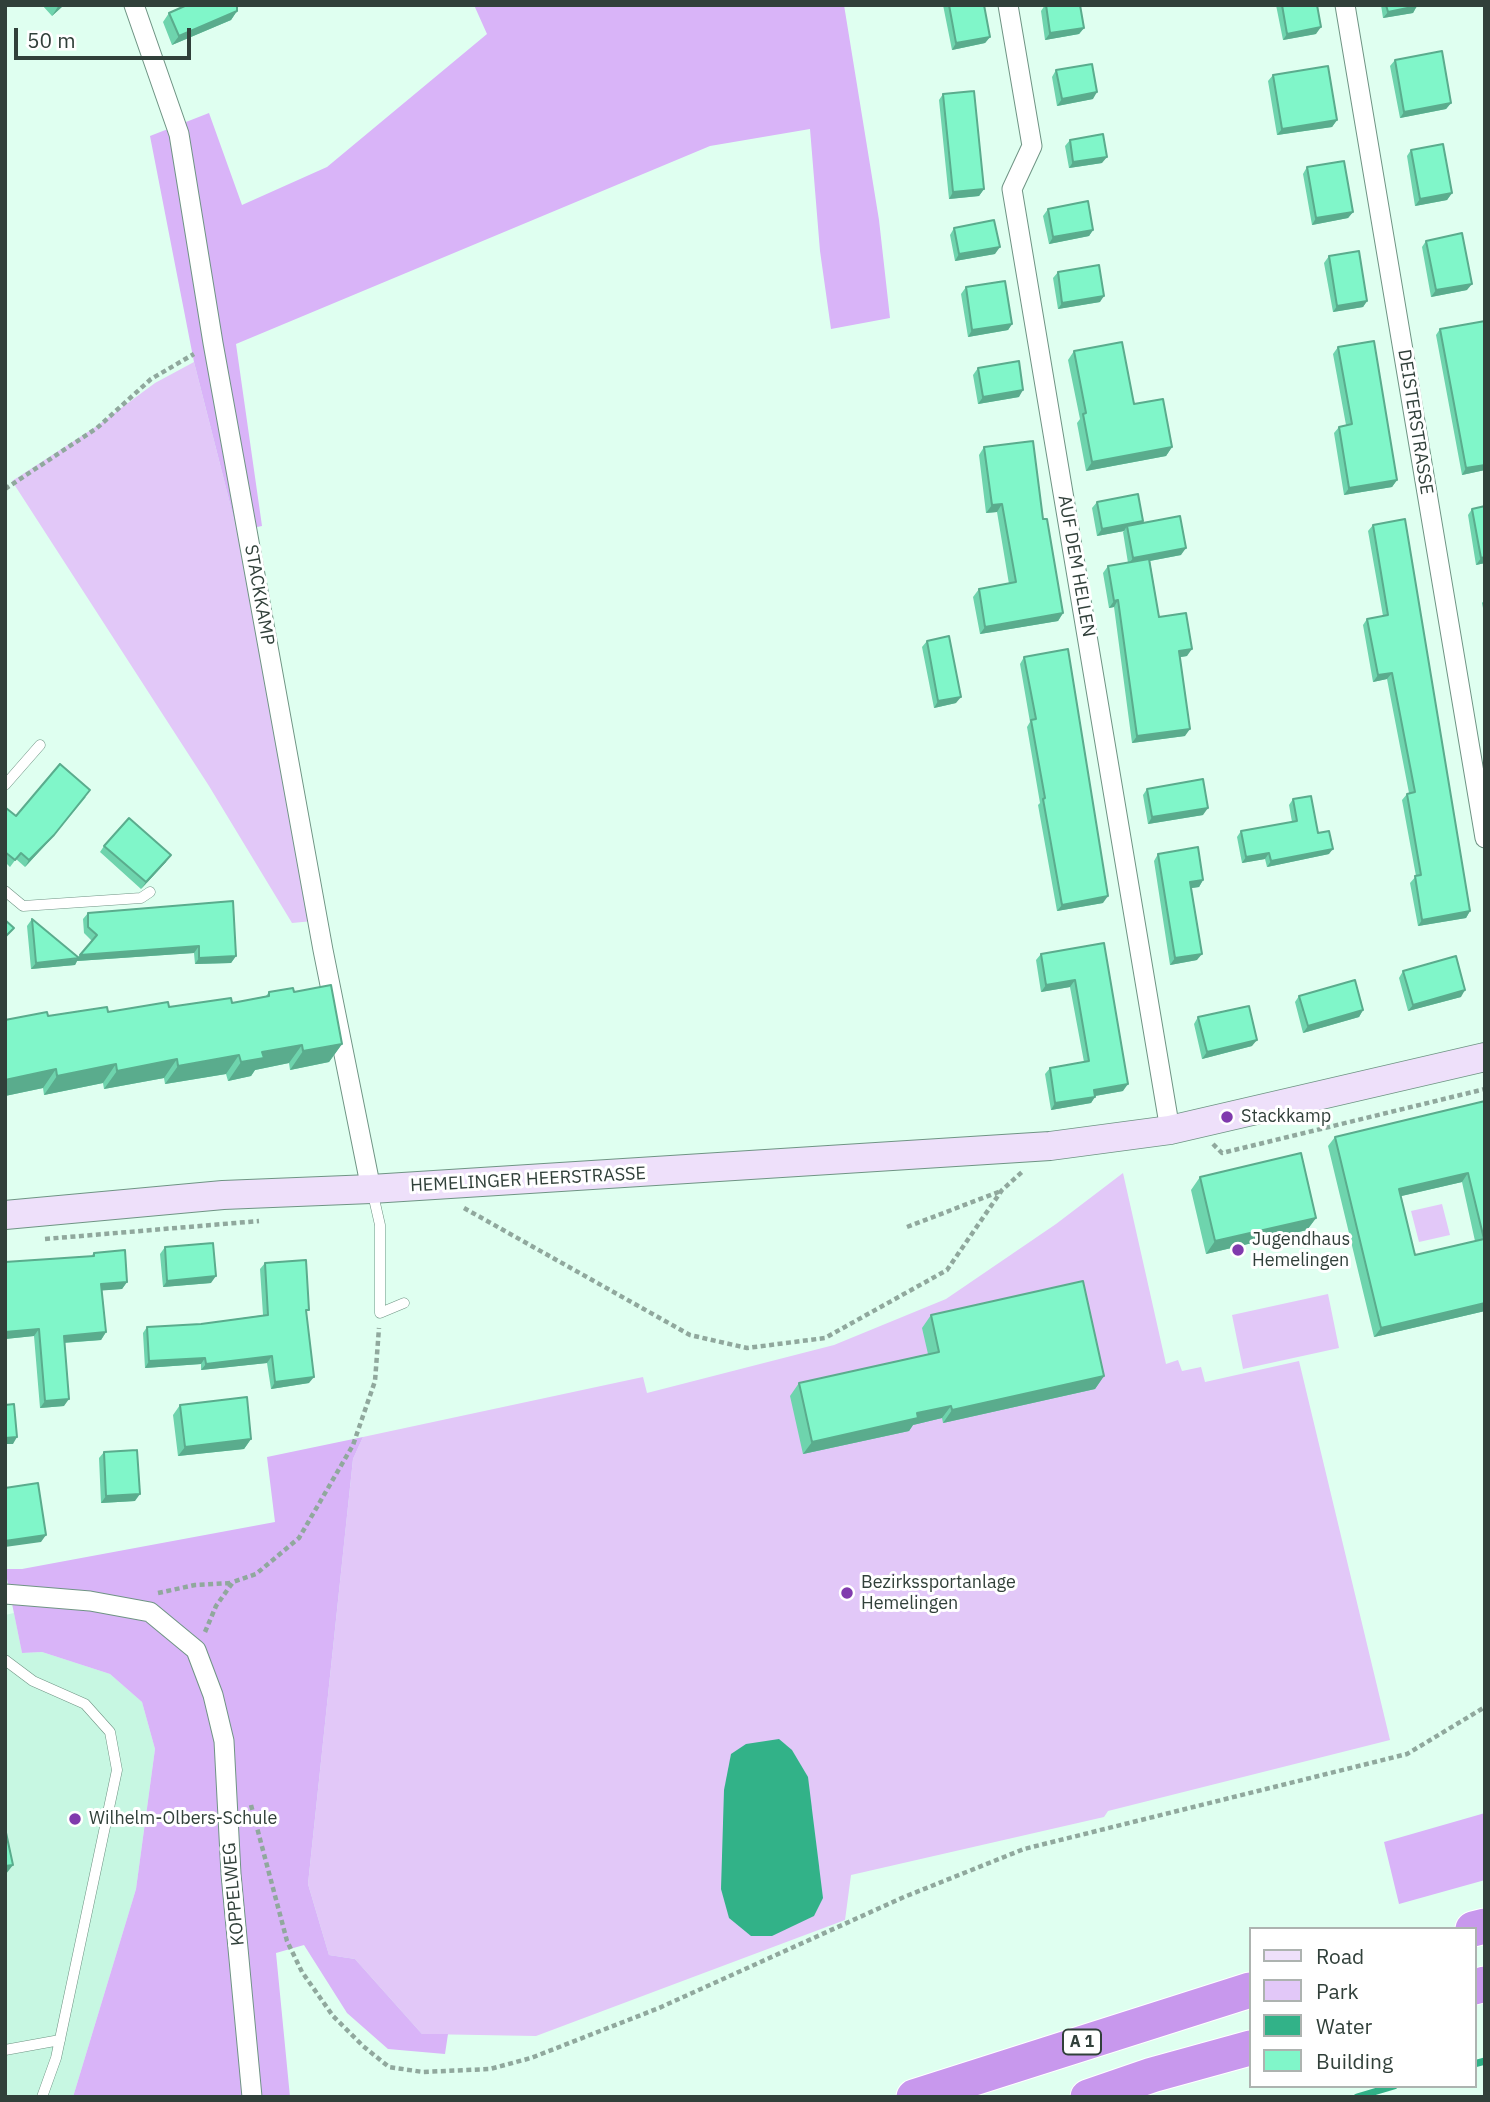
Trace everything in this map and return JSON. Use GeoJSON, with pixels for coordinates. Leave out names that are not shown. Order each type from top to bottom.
{"type":"FeatureCollection","features":[{"type":"Feature","properties":{"kind":"highway","name":"A 1"},"geometry":{"type":"LineString","coordinates":[[914,2097],[1248,1991]]}},
{"type":"Feature","properties":{"kind":"highway"},"geometry":{"type":"LineString","coordinates":[[1088,2097],[1152,2075],[1248,2049]]}},
{"type":"Feature","properties":{"kind":"main road","name":"HEMELINGER HEERSTRASSE"},"geometry":{"type":"LineString","coordinates":[[5,1215],[223,1195],[443,1185],[1050,1146],[1170,1130],[1485,1057]]}},
{"type":"Feature","properties":{"kind":"street","name":"STACKKAMP"},"geometry":{"type":"LineString","coordinates":[[134,5],[179,134],[323,950],[371,1189]]}},
{"type":"Feature","properties":{"kind":"street","name":"AUF DEM HELLEN"},"geometry":{"type":"LineString","coordinates":[[1008,5],[1032,146],[1012,189],[1170,1130]]}},
{"type":"Feature","properties":{"kind":"street","name":"DEISTERSTRASSE"},"geometry":{"type":"LineString","coordinates":[[1345,5],[1485,838]]}},
{"type":"Feature","properties":{"kind":"street","name":"KOPPELWEG"},"geometry":{"type":"LineString","coordinates":[[5,1594],[90,1601],[150,1612],[196,1650],[213,1695],[224,1741],[232,1874],[252,2097]]}},
{"type":"Feature","properties":{"kind":"lane"},"geometry":{"type":"LineString","coordinates":[[5,785],[40,745]]}},
{"type":"Feature","properties":{"kind":"lane"},"geometry":{"type":"LineString","coordinates":[[5,891],[23,906],[141,898],[150,892]]}},
{"type":"Feature","properties":{"kind":"lane"},"geometry":{"type":"LineString","coordinates":[[371,1189],[380,1225],[380,1313],[404,1303]]}},
{"type":"Feature","properties":{"kind":"lane"},"geometry":{"type":"LineString","coordinates":[[5,1660],[33,1681],[85,1704],[110,1732],[117,1770],[57,2058],[42,2097]]}},
{"type":"Feature","properties":{"kind":"lane"},"geometry":{"type":"LineString","coordinates":[[5,2050],[60,2040]]}},
{"type":"Feature","properties":{"kind":"path"},"geometry":{"type":"LineString","coordinates":[[5,489],[97,428],[151,379],[214,343]]}},
{"type":"Feature","properties":{"kind":"path"},"geometry":{"type":"LineString","coordinates":[[1207,1138],[1222,1153],[1485,1089]]}},
{"type":"Feature","properties":{"kind":"path"},"geometry":{"type":"LineString","coordinates":[[443,1185],[452,1202],[690,1335],[747,1348],[825,1338],[947,1269],[1002,1191],[1050,1146]]}},
{"type":"Feature","properties":{"kind":"path"},"geometry":{"type":"LineString","coordinates":[[907,1227],[1002,1191]]}},
{"type":"Feature","properties":{"kind":"path"},"geometry":{"type":"LineString","coordinates":[[33,1240],[267,1220]]}},
{"type":"Feature","properties":{"kind":"path"},"geometry":{"type":"LineString","coordinates":[[126,1608],[152,1594],[195,1585],[233,1583],[256,1574],[299,1538],[353,1445],[375,1381],[380,1313]]}},
{"type":"Feature","properties":{"kind":"path"},"geometry":{"type":"LineString","coordinates":[[196,1650],[216,1606],[233,1583]]}},
{"type":"Feature","properties":{"kind":"path"},"geometry":{"type":"LineString","coordinates":[[248,1796],[287,1941],[302,1972],[333,2016],[389,2067],[424,2072],[490,2069],[531,2058],[659,2008],[904,1898],[1024,1849],[1407,1754],[1485,1707]]}},
{"type":"Feature","properties":{"kind":"shaded area"},"geometry":{"type":"Polygon","coordinates":[[[474,5],[844,5],[879,220],[890,318],[831,329],[820,251],[810,129],[710,146],[236,344],[262,526],[237,531],[194,362],[150,136],[209,113],[242,205],[327,167],[487,34],[474,5]]]}},
{"type":"Feature","properties":{"kind":"shaded area"},"geometry":{"type":"Polygon","coordinates":[[[363,1437],[353,1459],[308,1884],[329,1955],[355,1959],[422,2034],[448,2034],[445,2054],[388,2049],[347,2013],[304,1945],[276,1953],[290,2097],[73,2097],[136,1889],[155,1749],[142,1702],[110,1674],[42,1652],[22,1653],[5,1569],[22,1569],[275,1522],[267,1457],[363,1437]]]}},
{"type":"Feature","properties":{"kind":"shaded area","name":"Wilhelm-Olbers-Schule"},"geometry":{"type":"Polygon","coordinates":[[[14,1613],[22,1653],[42,1652],[110,1674],[142,1702],[155,1749],[136,1889],[73,2097],[5,2097],[5,1615],[14,1613]]]}},
{"type":"Feature","properties":{"kind":"shaded area"},"geometry":{"type":"Polygon","coordinates":[[[1485,1813],[1485,1880],[1399,1904],[1384,1842],[1485,1813]]]}},
{"type":"Feature","properties":{"kind":"green space"},"geometry":{"type":"Polygon","coordinates":[[[194,362],[237,531],[313,921],[292,923],[209,786],[12,481],[97,426],[155,383],[194,362]]]}},
{"type":"Feature","properties":{"kind":"green space","name":"Bezirkssportanlage Hemelingen"},"geometry":{"type":"Polygon","coordinates":[[[1123,1173],[1166,1364],[1178,1360],[1182,1371],[1201,1367],[1205,1382],[1299,1361],[1390,1740],[1108,1811],[1104,1817],[851,1875],[845,1920],[536,2036],[422,2034],[355,1959],[329,1955],[308,1884],[353,1459],[363,1437],[643,1377],[647,1393],[834,1345],[946,1299],[1056,1224],[1123,1173]]]}},
{"type":"Feature","properties":{"kind":"green space"},"geometry":{"type":"Polygon","coordinates":[[[1442,1204],[1450,1235],[1419,1242],[1411,1211],[1442,1204]]]}},
{"type":"Feature","properties":{"kind":"green space"},"geometry":{"type":"Polygon","coordinates":[[[1328,1294],[1339,1348],[1243,1369],[1232,1315],[1328,1294]]]}},
{"type":"Feature","properties":{"kind":"water"},"geometry":{"type":"Polygon","coordinates":[[[779,1739],[792,1750],[808,1777],[823,1898],[814,1916],[772,1936],[751,1936],[729,1918],[721,1889],[724,1790],[731,1754],[746,1744],[779,1739]]]}},
{"type":"Feature","properties":{"kind":"building"},"geometry":{"type":"Polygon","coordinates":[[[187,5],[237,5],[237,11],[179,36],[169,13],[187,5]]]}},
{"type":"Feature","properties":{"kind":"building"},"geometry":{"type":"Polygon","coordinates":[[[949,5],[984,5],[990,37],[956,43],[949,5]]]}},
{"type":"Feature","properties":{"kind":"building"},"geometry":{"type":"Polygon","coordinates":[[[1046,5],[1080,5],[1084,28],[1050,33],[1046,5]]]}},
{"type":"Feature","properties":{"kind":"building"},"geometry":{"type":"Polygon","coordinates":[[[1282,5],[1317,5],[1321,27],[1287,34],[1282,5]]]}},
{"type":"Feature","properties":{"kind":"building"},"geometry":{"type":"Polygon","coordinates":[[[1386,5],[1417,5],[1417,6],[1388,12],[1386,5]]]}},
{"type":"Feature","properties":{"kind":"building"},"geometry":{"type":"Polygon","coordinates":[[[1442,51],[1451,103],[1404,112],[1395,60],[1442,51]]]}},
{"type":"Feature","properties":{"kind":"building"},"geometry":{"type":"Polygon","coordinates":[[[1092,64],[1097,92],[1062,99],[1056,70],[1092,64]]]}},
{"type":"Feature","properties":{"kind":"building"},"geometry":{"type":"Polygon","coordinates":[[[1328,66],[1337,120],[1282,129],[1273,75],[1328,66]]]}},
{"type":"Feature","properties":{"kind":"building"},"geometry":{"type":"Polygon","coordinates":[[[974,91],[984,189],[953,192],[943,94],[974,91]]]}},
{"type":"Feature","properties":{"kind":"building"},"geometry":{"type":"Polygon","coordinates":[[[1103,134],[1107,157],[1073,162],[1070,140],[1103,134]]]}},
{"type":"Feature","properties":{"kind":"building"},"geometry":{"type":"Polygon","coordinates":[[[1443,144],[1452,193],[1420,199],[1411,150],[1443,144]]]}},
{"type":"Feature","properties":{"kind":"building"},"geometry":{"type":"Polygon","coordinates":[[[1344,161],[1353,212],[1316,218],[1307,167],[1344,161]]]}},
{"type":"Feature","properties":{"kind":"building"},"geometry":{"type":"Polygon","coordinates":[[[1088,201],[1093,230],[1053,237],[1048,209],[1088,201]]]}},
{"type":"Feature","properties":{"kind":"building"},"geometry":{"type":"Polygon","coordinates":[[[994,220],[1000,247],[959,254],[954,228],[994,220]]]}},
{"type":"Feature","properties":{"kind":"building"},"geometry":{"type":"Polygon","coordinates":[[[1462,233],[1472,284],[1436,290],[1426,241],[1462,233]]]}},
{"type":"Feature","properties":{"kind":"building"},"geometry":{"type":"Polygon","coordinates":[[[1359,251],[1367,301],[1337,306],[1329,256],[1359,251]]]}},
{"type":"Feature","properties":{"kind":"building"},"geometry":{"type":"Polygon","coordinates":[[[1099,265],[1104,296],[1062,303],[1058,272],[1099,265]]]}},
{"type":"Feature","properties":{"kind":"building"},"geometry":{"type":"Polygon","coordinates":[[[1005,281],[1012,324],[972,330],[966,287],[1005,281]]]}},
{"type":"Feature","properties":{"kind":"building"},"geometry":{"type":"Polygon","coordinates":[[[1485,321],[1485,465],[1466,468],[1440,329],[1485,321]]]}},
{"type":"Feature","properties":{"kind":"building"},"geometry":{"type":"Polygon","coordinates":[[[1374,341],[1397,480],[1349,488],[1339,427],[1352,424],[1338,347],[1374,341]]]}},
{"type":"Feature","properties":{"kind":"building"},"geometry":{"type":"Polygon","coordinates":[[[1122,342],[1134,404],[1163,399],[1172,447],[1092,462],[1074,351],[1122,342]]]}},
{"type":"Feature","properties":{"kind":"building"},"geometry":{"type":"Polygon","coordinates":[[[1019,361],[1023,390],[983,397],[978,368],[1019,361]]]}},
{"type":"Feature","properties":{"kind":"building"},"geometry":{"type":"Polygon","coordinates":[[[1033,441],[1043,519],[1047,519],[1063,613],[985,627],[979,589],[1016,582],[1002,504],[992,505],[984,447],[1033,441]]]}},
{"type":"Feature","properties":{"kind":"building"},"geometry":{"type":"Polygon","coordinates":[[[1138,494],[1143,521],[1102,529],[1097,502],[1138,494]]]}},
{"type":"Feature","properties":{"kind":"building"},"geometry":{"type":"Polygon","coordinates":[[[1485,506],[1485,557],[1481,558],[1472,509],[1485,506]]]}},
{"type":"Feature","properties":{"kind":"building"},"geometry":{"type":"Polygon","coordinates":[[[1180,516],[1186,548],[1133,558],[1127,526],[1180,516]]]}},
{"type":"Feature","properties":{"kind":"building"},"geometry":{"type":"Polygon","coordinates":[[[1405,519],[1470,911],[1422,920],[1415,876],[1421,875],[1407,794],[1415,792],[1392,673],[1378,675],[1367,619],[1388,615],[1373,525],[1405,519]]]}},
{"type":"Feature","properties":{"kind":"building"},"geometry":{"type":"Polygon","coordinates":[[[1149,559],[1159,617],[1186,613],[1192,649],[1179,651],[1190,729],[1137,736],[1118,600],[1114,601],[1108,566],[1149,559]]]}},
{"type":"Feature","properties":{"kind":"building"},"geometry":{"type":"Polygon","coordinates":[[[949,636],[961,697],[938,701],[927,641],[949,636]]]}},
{"type":"Feature","properties":{"kind":"building"},"geometry":{"type":"Polygon","coordinates":[[[1068,649],[1108,896],[1062,905],[1043,799],[1045,798],[1031,720],[1036,719],[1024,657],[1068,649]]]}},
{"type":"Feature","properties":{"kind":"building"},"geometry":{"type":"Polygon","coordinates":[[[60,764],[90,790],[54,835],[29,860],[21,853],[15,860],[5,852],[5,809],[16,816],[60,764]]]}},
{"type":"Feature","properties":{"kind":"building"},"geometry":{"type":"Polygon","coordinates":[[[1203,779],[1208,808],[1152,817],[1147,789],[1203,779]]]}},
{"type":"Feature","properties":{"kind":"building"},"geometry":{"type":"Polygon","coordinates":[[[1311,796],[1318,833],[1329,831],[1333,849],[1271,861],[1269,853],[1246,857],[1241,831],[1297,821],[1293,799],[1311,796]]]}},
{"type":"Feature","properties":{"kind":"building"},"geometry":{"type":"Polygon","coordinates":[[[129,818],[171,855],[146,882],[104,846],[129,818]]]}},
{"type":"Feature","properties":{"kind":"building"},"geometry":{"type":"Polygon","coordinates":[[[1198,847],[1203,880],[1190,882],[1202,954],[1175,958],[1158,854],[1198,847]]]}},
{"type":"Feature","properties":{"kind":"building"},"geometry":{"type":"Polygon","coordinates":[[[233,901],[236,956],[199,958],[199,946],[80,955],[97,935],[88,927],[88,913],[233,901]]]}},
{"type":"Feature","properties":{"kind":"building"},"geometry":{"type":"Polygon","coordinates":[[[32,919],[79,958],[36,963],[32,919]]]}},
{"type":"Feature","properties":{"kind":"building"},"geometry":{"type":"Polygon","coordinates":[[[5,920],[14,928],[5,937],[5,920]]]}},
{"type":"Feature","properties":{"kind":"building"},"geometry":{"type":"Polygon","coordinates":[[[1104,943],[1128,1084],[1094,1090],[1095,1097],[1055,1103],[1050,1068],[1089,1061],[1075,980],[1046,985],[1041,954],[1104,943]]]}},
{"type":"Feature","properties":{"kind":"building"},"geometry":{"type":"Polygon","coordinates":[[[1456,956],[1465,990],[1413,1005],[1403,971],[1456,956]]]}},
{"type":"Feature","properties":{"kind":"building"},"geometry":{"type":"Polygon","coordinates":[[[1355,980],[1363,1010],[1308,1026],[1299,996],[1355,980]]]}},
{"type":"Feature","properties":{"kind":"building"},"geometry":{"type":"Polygon","coordinates":[[[331,985],[342,1044],[303,1051],[302,1045],[262,1052],[264,1058],[241,1062],[239,1055],[178,1066],[177,1059],[117,1071],[116,1064],[57,1076],[56,1069],[5,1080],[5,1020],[47,1012],[48,1016],[107,1007],[108,1012],[168,1002],[169,1007],[231,998],[232,1003],[269,996],[269,992],[293,988],[294,992],[331,985]]]}},
{"type":"Feature","properties":{"kind":"building"},"geometry":{"type":"Polygon","coordinates":[[[1249,1006],[1257,1040],[1207,1052],[1198,1017],[1249,1006]]]}},
{"type":"Feature","properties":{"kind":"building"},"geometry":{"type":"Polygon","coordinates":[[[1485,1101],[1485,1303],[1381,1328],[1335,1137],[1485,1101]],[[1468,1173],[1399,1189],[1415,1255],[1484,1239],[1468,1173]]]}},
{"type":"Feature","properties":{"kind":"building"},"geometry":{"type":"Polygon","coordinates":[[[1301,1153],[1316,1218],[1215,1241],[1200,1177],[1301,1153]]]}},
{"type":"Feature","properties":{"kind":"building"},"geometry":{"type":"Polygon","coordinates":[[[213,1243],[216,1276],[167,1281],[165,1247],[213,1243]]]}},
{"type":"Feature","properties":{"kind":"building"},"geometry":{"type":"Polygon","coordinates":[[[125,1250],[127,1282],[101,1284],[106,1332],[64,1336],[69,1399],[45,1401],[39,1329],[5,1332],[5,1262],[94,1256],[94,1253],[125,1250]]]}},
{"type":"Feature","properties":{"kind":"building"},"geometry":{"type":"Polygon","coordinates":[[[306,1260],[309,1310],[306,1310],[314,1377],[275,1382],[272,1356],[206,1364],[205,1358],[149,1361],[147,1327],[201,1324],[268,1315],[265,1263],[306,1260]]]}},
{"type":"Feature","properties":{"kind":"building"},"geometry":{"type":"Polygon","coordinates":[[[1083,1281],[1104,1376],[952,1410],[951,1406],[917,1413],[918,1418],[812,1442],[799,1383],[939,1352],[931,1315],[1083,1281]]]}},
{"type":"Feature","properties":{"kind":"building"},"geometry":{"type":"Polygon","coordinates":[[[247,1397],[251,1439],[185,1447],[180,1405],[247,1397]]]}},
{"type":"Feature","properties":{"kind":"building"},"geometry":{"type":"Polygon","coordinates":[[[14,1404],[17,1437],[5,1438],[5,1405],[14,1404]]]}},
{"type":"Feature","properties":{"kind":"building"},"geometry":{"type":"Polygon","coordinates":[[[137,1450],[140,1494],[106,1496],[104,1452],[137,1450]]]}},
{"type":"Feature","properties":{"kind":"building"},"geometry":{"type":"Polygon","coordinates":[[[38,1483],[46,1535],[5,1541],[5,1488],[38,1483]]]}},
{"type":"Feature","properties":{"kind":"building"},"geometry":{"type":"Polygon","coordinates":[[[5,1828],[13,1865],[5,1866],[5,1828]]]}},
{"type":"Feature","properties":{"kind":"waterway"},"geometry":{"type":"LineString","coordinates":[[1476,2063],[1485,2061]]}},
{"type":"Feature","properties":{"kind":"waterway"},"geometry":{"type":"LineString","coordinates":[[1357,2097],[1387,2088]]}},
{"type":"Feature","properties":{"kind":"place","name":"Stackkamp"},"geometry":{"type":"Point","coordinates":[1227,1117]}},
{"type":"Feature","properties":{"kind":"place","name":"Jugendhaus Hemelingen"},"geometry":{"type":"Point","coordinates":[1238,1250]}},
{"type":"Feature","properties":{"kind":"place","name":"Bezirkssportanlage Hemelingen"},"geometry":{"type":"Point","coordinates":[847,1593]}},
{"type":"Feature","properties":{"kind":"place","name":"Wilhelm-Olbers-Schule"},"geometry":{"type":"Point","coordinates":[75,1819]}}]}
